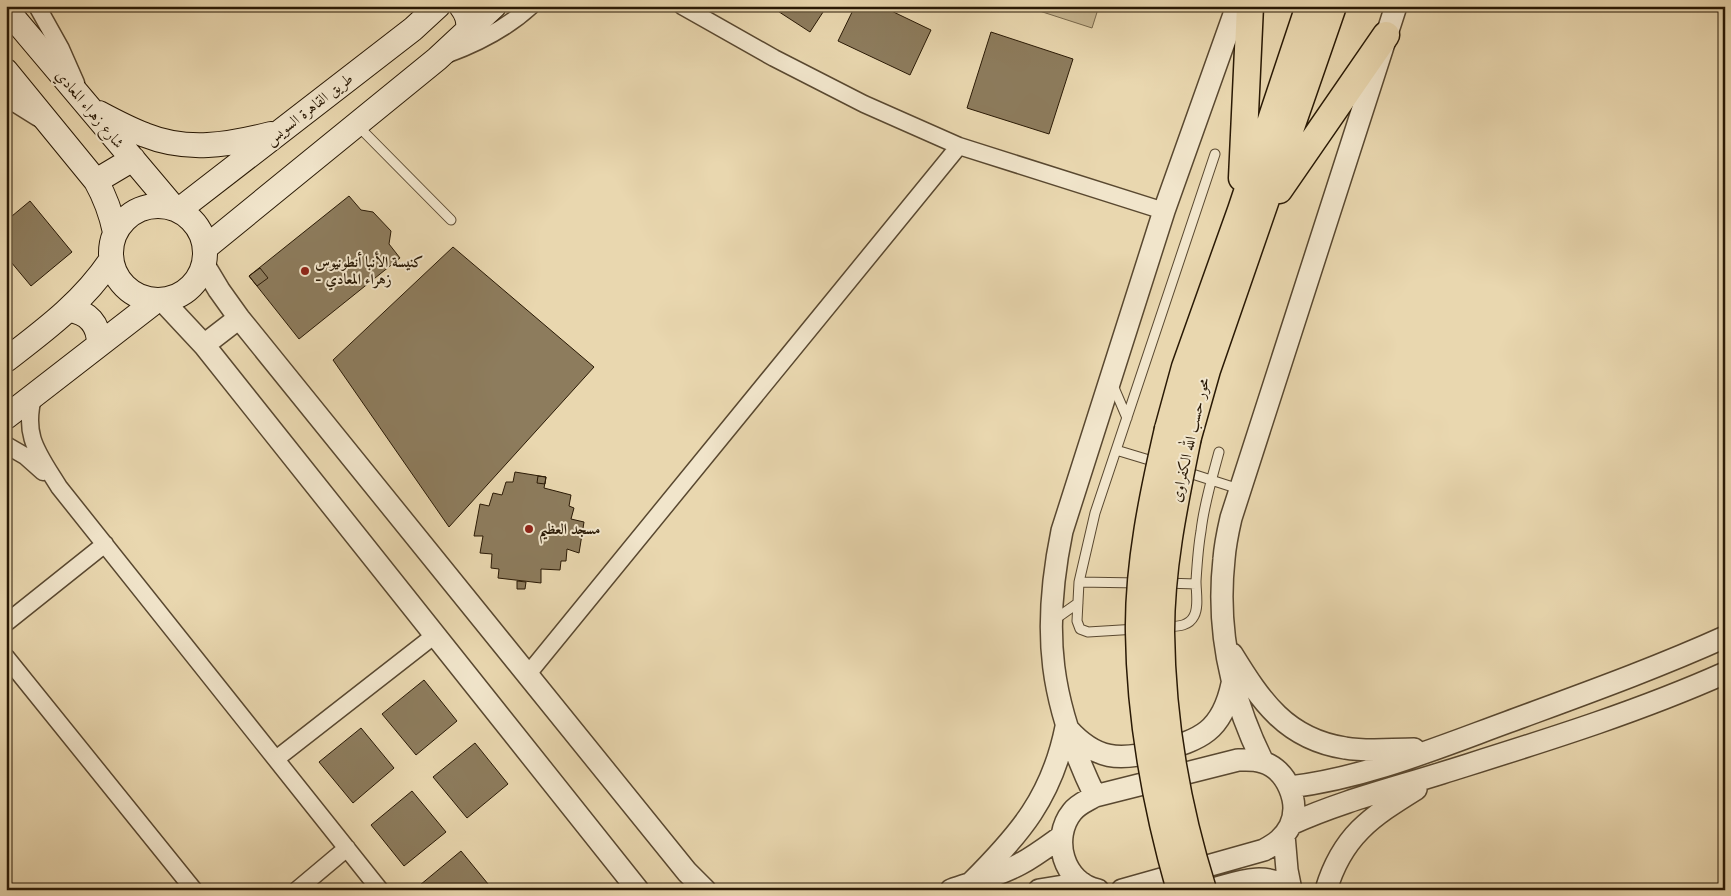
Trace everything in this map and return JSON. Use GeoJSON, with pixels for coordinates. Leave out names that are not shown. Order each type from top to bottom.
{"type":"FeatureCollection","features":[{"type":"Feature","properties":{"kind":"main road","name":"طريق القاهرة السويس"},"geometry":{"type":"LineString","coordinates":[[177,209],[280,132],[413,28],[438,6]]}},
{"type":"Feature","properties":{"kind":"main road"},"geometry":{"type":"LineString","coordinates":[[461,6],[469,21],[468,30]]}},
{"type":"Feature","properties":{"kind":"main road"},"geometry":{"type":"LineString","coordinates":[[204,256],[356,124],[437,59],[494,6]]}},
{"type":"Feature","properties":{"kind":"main road"},"geometry":{"type":"LineString","coordinates":[[1250,6],[1251,212]]}},
{"type":"Feature","properties":{"kind":"main road","name":"محور حسب الله الكفراوى"},"geometry":{"type":"LineString","coordinates":[[1251,212],[1309,6]]}},
{"type":"Feature","properties":{"kind":"main road","name":"محور حسب الله الكفراوى"},"geometry":{"type":"LineString","coordinates":[[1203,890],[1188,837],[1177,785],[1164,687],[1161,631],[1185,367],[1251,212],[1333,6]]}},
{"type":"Feature","properties":{"kind":"main road","name":"شارع زهراء المعادي"},"geometry":{"type":"LineString","coordinates":[[6,9],[86,105],[177,209]]}},
{"type":"Feature","properties":{"kind":"main road"},"geometry":{"type":"LineString","coordinates":[[1251,212],[1386,35]]}},
{"type":"Feature","properties":{"kind":"main road"},"geometry":{"type":"LineString","coordinates":[[6,71],[96,181],[108,205],[115,232]]}},
{"type":"Feature","properties":{"kind":"main road"},"geometry":{"type":"LineString","coordinates":[[86,105],[145,136],[169,143],[193,146],[218,145],[280,132]]}},
{"type":"Feature","properties":{"kind":"main road"},"geometry":{"type":"LineString","coordinates":[[96,181],[133,159]]}},
{"type":"Feature","properties":{"kind":"main road"},"geometry":{"type":"LineString","coordinates":[[161,205],[177,209],[189,217],[197,226],[202,236],[204,256],[198,278],[188,289],[176,296],[159,300],[144,298],[132,293],[122,284],[114,273],[110,260],[110,246],[115,232],[123,220],[134,211],[147,206],[161,205]]}},
{"type":"Feature","properties":{"kind":"main road"},"geometry":{"type":"LineString","coordinates":[[6,360],[69,310],[90,289],[110,260]]}},
{"type":"Feature","properties":{"kind":"main road"},"geometry":{"type":"LineString","coordinates":[[6,417],[159,300]]}},
{"type":"Feature","properties":{"kind":"main road"},"geometry":{"type":"LineString","coordinates":[[69,310],[81,312],[92,320],[98,331],[99,344]]}},
{"type":"Feature","properties":{"kind":"main road","name":"محور حسب الله الكفراوى"},"geometry":{"type":"LineString","coordinates":[[1178,433],[1158,471],[1142,576],[1139,630],[1142,691],[1155,790],[1180,890]]}},
{"type":"Feature","properties":{"kind":"street"},"geometry":{"type":"LineString","coordinates":[[37,6],[61,49],[86,105]]}},
{"type":"Feature","properties":{"kind":"street"},"geometry":{"type":"LineString","coordinates":[[437,59],[466,48],[495,33],[531,6]]}},
{"type":"Feature","properties":{"kind":"street"},"geometry":{"type":"LineString","coordinates":[[682,6],[774,58],[848,96],[959,146],[1164,211]]}},
{"type":"Feature","properties":{"kind":"street"},"geometry":{"type":"LineString","coordinates":[[1095,796],[1079,762],[1066,727],[1056,689],[1051,623],[1054,570],[1062,531],[1164,211],[1236,6]]}},
{"type":"Feature","properties":{"kind":"street"},"geometry":{"type":"LineString","coordinates":[[1263,762],[1240,711],[1232,684],[1225,643],[1222,601],[1224,559],[1231,518],[1396,6]]}},
{"type":"Feature","properties":{"kind":"street"},"geometry":{"type":"LineString","coordinates":[[6,98],[52,126]]}},
{"type":"Feature","properties":{"kind":"street"},"geometry":{"type":"LineString","coordinates":[[528,674],[959,146]]}},
{"type":"Feature","properties":{"kind":"street"},"geometry":{"type":"LineString","coordinates":[[204,256],[219,290],[239,318],[528,674],[695,886]]}},
{"type":"Feature","properties":{"kind":"street"},"geometry":{"type":"LineString","coordinates":[[159,300],[204,345],[638,890]]}},
{"type":"Feature","properties":{"kind":"street"},"geometry":{"type":"LineString","coordinates":[[204,345],[239,318]]}},
{"type":"Feature","properties":{"kind":"street"},"geometry":{"type":"LineString","coordinates":[[34,394],[30,410],[30,434],[40,456],[59,488]]}},
{"type":"Feature","properties":{"kind":"street"},"geometry":{"type":"LineString","coordinates":[[6,445],[26,456],[59,488],[380,890]]}},
{"type":"Feature","properties":{"kind":"street"},"geometry":{"type":"LineString","coordinates":[[6,623],[105,544]]}},
{"type":"Feature","properties":{"kind":"street"},"geometry":{"type":"LineString","coordinates":[[276,758],[435,635]]}},
{"type":"Feature","properties":{"kind":"street"},"geometry":{"type":"LineString","coordinates":[[1290,787],[1345,778],[1434,749],[1642,672],[1725,637]]}},
{"type":"Feature","properties":{"kind":"street"},"geometry":{"type":"LineString","coordinates":[[1225,643],[1252,687],[1266,705],[1282,721],[1302,734],[1322,743],[1345,748],[1434,749]]}},
{"type":"Feature","properties":{"kind":"street"},"geometry":{"type":"LineString","coordinates":[[6,657],[194,890]]}},
{"type":"Feature","properties":{"kind":"street"},"geometry":{"type":"LineString","coordinates":[[1122,890],[1264,850],[1275,844],[1288,830],[1330,808],[1597,724],[1725,673]]}},
{"type":"Feature","properties":{"kind":"street"},"geometry":{"type":"LineString","coordinates":[[1066,727],[1087,747],[1100,754],[1113,757],[1128,758],[1187,744],[1209,730],[1218,720],[1227,703],[1232,684]]}},
{"type":"Feature","properties":{"kind":"street"},"geometry":{"type":"LineString","coordinates":[[971,883],[1010,844],[1040,801],[1052,778],[1061,753],[1066,727]]}},
{"type":"Feature","properties":{"kind":"street"},"geometry":{"type":"LineString","coordinates":[[1090,886],[1072,874],[1061,850],[1065,823],[1072,812],[1082,803],[1095,796],[1238,760],[1251,759],[1263,762],[1274,768],[1283,776],[1290,787],[1294,812],[1288,830],[1290,889]]}},
{"type":"Feature","properties":{"kind":"street"},"geometry":{"type":"LineString","coordinates":[[1326,890],[1339,856],[1366,823],[1383,810],[1442,773]]}},
{"type":"Feature","properties":{"kind":"street"},"geometry":{"type":"LineString","coordinates":[[950,890],[996,875],[1019,864],[1041,852],[1062,836]]}},
{"type":"Feature","properties":{"kind":"street"},"geometry":{"type":"LineString","coordinates":[[297,890],[347,848]]}},
{"type":"Feature","properties":{"kind":"street"},"geometry":{"type":"LineString","coordinates":[[1210,890],[1262,878],[1272,879],[1290,889]]}},
{"type":"Feature","properties":{"kind":"street"},"geometry":{"type":"LineString","coordinates":[[1039,890],[1090,886]]}},
{"type":"Feature","properties":{"kind":"lane"},"geometry":{"type":"LineString","coordinates":[[356,124],[451,220]]}},
{"type":"Feature","properties":{"kind":"lane"},"geometry":{"type":"LineString","coordinates":[[1215,154],[1095,513],[1079,582],[1078,625],[1084,631],[1182,625],[1194,617],[1201,530],[1219,452]]}},
{"type":"Feature","properties":{"kind":"lane"},"geometry":{"type":"LineString","coordinates":[[1111,381],[1127,418]]}},
{"type":"Feature","properties":{"kind":"lane"},"geometry":{"type":"LineString","coordinates":[[1116,450],[1239,489]]}},
{"type":"Feature","properties":{"kind":"lane"},"geometry":{"type":"LineString","coordinates":[[1079,582],[1148,583]]}},
{"type":"Feature","properties":{"kind":"lane"},"geometry":{"type":"LineString","coordinates":[[1157,583],[1196,584]]}},
{"type":"Feature","properties":{"kind":"lane"},"geometry":{"type":"LineString","coordinates":[[1051,623],[1078,603]]}},
{"type":"Feature","properties":{"kind":"shaded area"},"geometry":{"type":"Polygon","coordinates":[[[1024,6],[1099,6],[1092,28],[1024,6]]]}},
{"type":"Feature","properties":{"kind":"building"},"geometry":{"type":"Polygon","coordinates":[[[770,6],[827,6],[810,32],[770,6]]]}},
{"type":"Feature","properties":{"kind":"building"},"geometry":{"type":"Polygon","coordinates":[[[855,6],[881,6],[931,30],[910,75],[838,41],[855,6]]]}},
{"type":"Feature","properties":{"kind":"building"},"geometry":{"type":"Polygon","coordinates":[[[991,32],[1073,59],[1049,134],[967,108],[991,32]]]}},
{"type":"Feature","properties":{"kind":"building"},"geometry":{"type":"Polygon","coordinates":[[[349,196],[361,210],[373,212],[391,231],[389,244],[400,258],[299,339],[249,276],[349,196]]]}},
{"type":"Feature","properties":{"kind":"building"},"geometry":{"type":"Polygon","coordinates":[[[30,201],[72,252],[31,286],[6,256],[6,221],[30,201]]]}},
{"type":"Feature","properties":{"kind":"building"},"geometry":{"type":"Polygon","coordinates":[[[453,247],[594,367],[449,527],[333,360],[453,247]]]}},
{"type":"Feature","properties":{"kind":"building"},"geometry":{"type":"Polygon","coordinates":[[[260,268],[268,278],[257,286],[249,276],[260,268]]]}},
{"type":"Feature","properties":{"kind":"building","name":"مسجد العظيم"},"geometry":{"type":"Polygon","coordinates":[[[515,472],[546,477],[544,488],[571,495],[569,506],[574,508],[571,519],[584,522],[579,553],[567,549],[566,561],[561,561],[560,570],[541,569],[541,583],[498,578],[499,569],[491,568],[492,554],[480,553],[483,536],[474,536],[480,504],[489,506],[493,493],[502,495],[506,482],[513,482],[515,472]]]}},
{"type":"Feature","properties":{"kind":"building"},"geometry":{"type":"Polygon","coordinates":[[[538,476],[546,477],[545,484],[537,483],[538,476]]]}},
{"type":"Feature","properties":{"kind":"building"},"geometry":{"type":"Polygon","coordinates":[[[517,581],[526,582],[525,589],[517,589],[517,581]]]}},
{"type":"Feature","properties":{"kind":"building"},"geometry":{"type":"Polygon","coordinates":[[[424,680],[457,721],[416,755],[382,714],[424,680]]]}},
{"type":"Feature","properties":{"kind":"building"},"geometry":{"type":"Polygon","coordinates":[[[361,728],[394,768],[353,803],[319,762],[361,728]]]}},
{"type":"Feature","properties":{"kind":"building"},"geometry":{"type":"Polygon","coordinates":[[[475,743],[508,784],[467,818],[433,777],[475,743]]]}},
{"type":"Feature","properties":{"kind":"building"},"geometry":{"type":"Polygon","coordinates":[[[412,791],[446,832],[404,866],[371,825],[412,791]]]}},
{"type":"Feature","properties":{"kind":"building"},"geometry":{"type":"Polygon","coordinates":[[[461,851],[493,890],[424,890],[420,885],[461,851]]]}},
{"type":"Feature","properties":{"kind":"place","name":"كنيسة الأنبا أنطونيوس - زهراء المعادي"},"geometry":{"type":"Point","coordinates":[305,271]}},
{"type":"Feature","properties":{"kind":"place","name":"مسجد العظيم"},"geometry":{"type":"Point","coordinates":[529,529]}}]}
